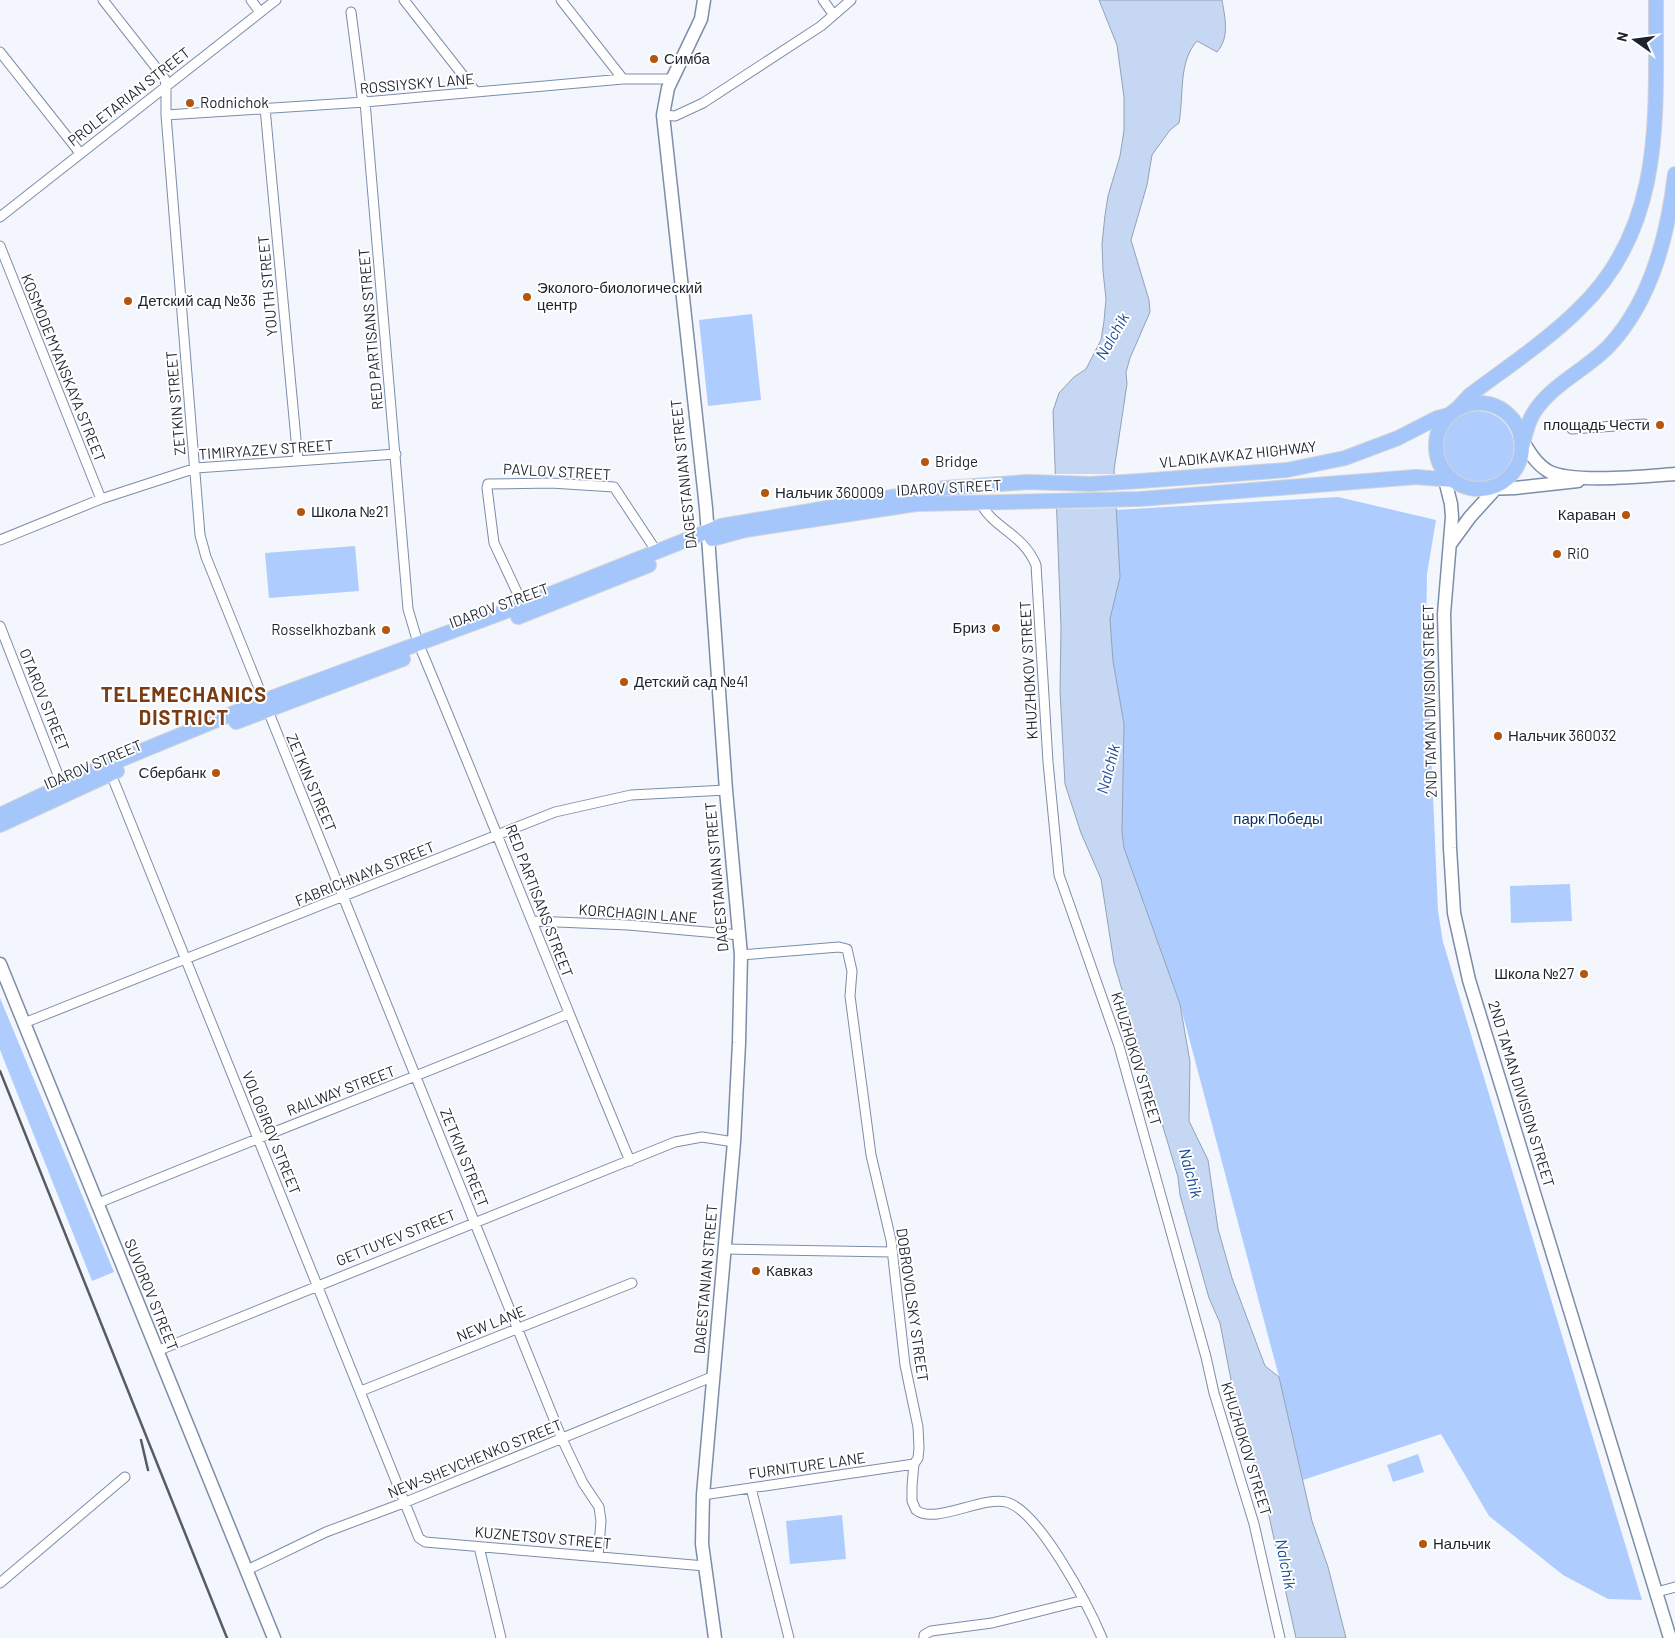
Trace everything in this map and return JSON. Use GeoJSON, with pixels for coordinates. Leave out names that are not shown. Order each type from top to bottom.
{"type":"FeatureCollection","features":[{"type":"Feature","properties":{"kind":"main road","name":"VLADIKAVKAZ HIGHWAY"},"geometry":{"type":"LineString","coordinates":[[1028,482],[1090,484],[1140,481],[1266,472],[1328,462],[1387,443],[1453,412],[1470,395],[1582,307],[1609,273],[1633,230],[1646,194],[1651,156],[1656,0]]}},
{"type":"Feature","properties":{"kind":"main road"},"geometry":{"type":"LineString","coordinates":[[1522,442],[1511,417],[1496,407],[1480,403],[1453,412],[1443,422],[1436,440],[1438,460],[1447,476],[1471,489],[1494,487],[1508,478],[1518,464],[1522,442],[1531,418],[1540,404],[1602,352],[1632,315],[1660,254],[1669,217],[1675,174]]}},
{"type":"Feature","properties":{"kind":"main road","name":"IDAROV STREET"},"geometry":{"type":"LineString","coordinates":[[0,815],[62,784],[420,647],[657,552],[707,536],[882,508],[936,502],[1140,498],[1447,476]]}},
{"type":"Feature","properties":{"kind":"main road","name":"IDAROV STREET"},"geometry":{"type":"LineString","coordinates":[[420,647],[546,607],[707,536],[748,520],[914,492],[1028,482]]}},
{"type":"Feature","properties":{"kind":"main road","name":"IDAROV STREET"},"geometry":{"type":"LineString","coordinates":[[0,825],[264,706]]}},
{"type":"Feature","properties":{"kind":"street","name":"ZETKIN STREET"},"geometry":{"type":"LineString","coordinates":[[103,0],[165,79],[166,115],[202,546],[264,706],[344,898],[562,1439],[583,1483],[599,1506],[601,1521],[598,1557]]}},
{"type":"Feature","properties":{"kind":"street"},"geometry":{"type":"LineString","coordinates":[[251,0],[260,12]]}},
{"type":"Feature","properties":{"kind":"street","name":"PROLETARIAN STREET"},"geometry":{"type":"LineString","coordinates":[[0,217],[276,0]]}},
{"type":"Feature","properties":{"kind":"street"},"geometry":{"type":"LineString","coordinates":[[404,0],[476,92]]}},
{"type":"Feature","properties":{"kind":"street"},"geometry":{"type":"LineString","coordinates":[[561,0],[623,79]]}},
{"type":"Feature","properties":{"kind":"street","name":"DAGESTANIAN STREET"},"geometry":{"type":"LineString","coordinates":[[704,0],[701,19],[671,79],[663,115],[707,536],[726,790],[741,955],[740,1043],[734,1142],[703,1496],[702,1544],[715,1638]]}},
{"type":"Feature","properties":{"kind":"street"},"geometry":{"type":"LineString","coordinates":[[823,0],[833,14]]}},
{"type":"Feature","properties":{"kind":"street"},"geometry":{"type":"LineString","coordinates":[[663,115],[675,116],[703,103],[821,26],[851,0]]}},
{"type":"Feature","properties":{"kind":"street","name":"RED PARTISANS STREET"},"geometry":{"type":"LineString","coordinates":[[351,12],[362,97],[365,102],[408,609],[420,647],[534,921],[568,1014],[630,1161]]}},
{"type":"Feature","properties":{"kind":"street"},"geometry":{"type":"LineString","coordinates":[[0,52],[80,153]]}},
{"type":"Feature","properties":{"kind":"street","name":"ROSSIYSKY LANE"},"geometry":{"type":"LineString","coordinates":[[166,115],[365,102],[530,89],[623,79],[671,79]]}},
{"type":"Feature","properties":{"kind":"street","name":"YOUTH STREET"},"geometry":{"type":"LineString","coordinates":[[265,108],[298,461]]}},
{"type":"Feature","properties":{"kind":"street","name":"KOSMODEMYANSKAYA STREET"},"geometry":{"type":"LineString","coordinates":[[0,246],[101,500]]}},
{"type":"Feature","properties":{"kind":"street"},"geometry":{"type":"LineString","coordinates":[[1573,431],[1644,426]]}},
{"type":"Feature","properties":{"kind":"street"},"geometry":{"type":"LineString","coordinates":[[1522,442],[1538,464],[1549,472],[1590,478],[1675,474]]}},
{"type":"Feature","properties":{"kind":"street","name":"TIMIRYAZEV STREET"},"geometry":{"type":"LineString","coordinates":[[0,540],[101,500],[196,468],[396,454]]}},
{"type":"Feature","properties":{"kind":"street","name":"2ND TAMAN DIVISION STREET"},"geometry":{"type":"LineString","coordinates":[[1447,476],[1451,504],[1451,542],[1445,591],[1446,718],[1450,869],[1457,929],[1469,980],[1670,1638]]}},
{"type":"Feature","properties":{"kind":"street"},"geometry":{"type":"LineString","coordinates":[[1451,542],[1494,487],[1575,482],[1590,478]]}},
{"type":"Feature","properties":{"kind":"street","name":"PAVLOV STREET"},"geometry":{"type":"LineString","coordinates":[[523,605],[494,543],[488,484],[551,483],[614,487],[657,552]]}},
{"type":"Feature","properties":{"kind":"street","name":"KHUZHOKOV STREET"},"geometry":{"type":"LineString","coordinates":[[980,502],[991,518],[1012,533],[1025,546],[1036,565],[1048,762],[1059,875],[1119,1046],[1204,1348],[1214,1393],[1254,1524],[1280,1638]]}},
{"type":"Feature","properties":{"kind":"street","name":"OTAROV STREET"},"geometry":{"type":"LineString","coordinates":[[0,626],[62,784]]}},
{"type":"Feature","properties":{"kind":"street","name":"VOLOGIROV STREET"},"geometry":{"type":"LineString","coordinates":[[112,774],[406,1502]]}},
{"type":"Feature","properties":{"kind":"street","name":"FABRICHNAYA STREET"},"geometry":{"type":"LineString","coordinates":[[24,1024],[344,898],[498,833],[555,812],[631,795],[726,790]]}},
{"type":"Feature","properties":{"kind":"street","name":"KORCHAGIN LANE"},"geometry":{"type":"LineString","coordinates":[[534,921],[628,925],[740,935]]}},
{"type":"Feature","properties":{"kind":"street","name":"DOBROVOLSKY STREET"},"geometry":{"type":"LineString","coordinates":[[741,955],[839,947],[847,949],[852,971],[850,996],[871,1155],[892,1252],[905,1365],[918,1427],[919,1454],[914,1464],[912,1501],[919,1512],[931,1514],[976,1504],[1009,1503],[1020,1510],[1054,1550],[1084,1600],[1102,1638]]}},
{"type":"Feature","properties":{"kind":"street","name":"SUVOROV STREET"},"geometry":{"type":"LineString","coordinates":[[0,964],[274,1638]]}},
{"type":"Feature","properties":{"kind":"street","name":"RAILWAY STREET"},"geometry":{"type":"LineString","coordinates":[[96,1204],[258,1137],[416,1077],[568,1014]]}},
{"type":"Feature","properties":{"kind":"street","name":"GETTUYEV STREET"},"geometry":{"type":"LineString","coordinates":[[157,1351],[475,1221],[689,1138],[709,1137],[734,1142]]}},
{"type":"Feature","properties":{"kind":"street"},"geometry":{"type":"LineString","coordinates":[[725,1249],[892,1252]]}},
{"type":"Feature","properties":{"kind":"street","name":"NEW LANE"},"geometry":{"type":"LineString","coordinates":[[361,1391],[632,1283]]}},
{"type":"Feature","properties":{"kind":"street","name":"NEW-SHEVCHENKO STREET"},"geometry":{"type":"LineString","coordinates":[[247,1570],[326,1532],[406,1502],[714,1376]]}},
{"type":"Feature","properties":{"kind":"street","name":"FURNITURE LANE"},"geometry":{"type":"LineString","coordinates":[[703,1496],[914,1464]]}},
{"type":"Feature","properties":{"kind":"street"},"geometry":{"type":"LineString","coordinates":[[0,1584],[125,1477]]}},
{"type":"Feature","properties":{"kind":"street"},"geometry":{"type":"LineString","coordinates":[[751,1488],[789,1638]]}},
{"type":"Feature","properties":{"kind":"street","name":"KUZNETSOV STREET"},"geometry":{"type":"LineString","coordinates":[[406,1502],[421,1541],[705,1566]]}},
{"type":"Feature","properties":{"kind":"street"},"geometry":{"type":"LineString","coordinates":[[479,1547],[501,1638]]}},
{"type":"Feature","properties":{"kind":"street"},"geometry":{"type":"LineString","coordinates":[[1657,1592],[1675,1587]]}},
{"type":"Feature","properties":{"kind":"street"},"geometry":{"type":"LineString","coordinates":[[924,1637],[931,1631],[992,1623],[1084,1600]]}},
{"type":"Feature","properties":{"kind":"green space"},"geometry":{"type":"Polygon","coordinates":[[[752,314],[761,400],[708,406],[699,320],[752,314]]]}},
{"type":"Feature","properties":{"kind":"green space"},"geometry":{"type":"Polygon","coordinates":[[[1485,411],[1504,421],[1512,433],[1514,447],[1512,461],[1504,473],[1492,481],[1471,483],[1452,473],[1444,461],[1442,440],[1452,421],[1464,413],[1485,411]]]}},
{"type":"Feature","properties":{"kind":"green space","name":"парк Победы"},"geometry":{"type":"Polygon","coordinates":[[[1338,497],[1436,520],[1427,574],[1426,633],[1438,911],[1443,942],[1642,1600],[1608,1599],[1563,1575],[1489,1516],[1441,1434],[1303,1480],[1279,1377],[1180,1004],[1124,848],[1122,832],[1124,724],[1113,661],[1110,619],[1120,577],[1115,510],[1338,497]]]}},
{"type":"Feature","properties":{"kind":"green space"},"geometry":{"type":"Polygon","coordinates":[[[355,546],[359,591],[269,598],[265,553],[355,546]]]}},
{"type":"Feature","properties":{"kind":"green space"},"geometry":{"type":"Polygon","coordinates":[[[1570,884],[1572,921],[1511,923],[1510,886],[1570,884]]]}},
{"type":"Feature","properties":{"kind":"green space"},"geometry":{"type":"Polygon","coordinates":[[[0,998],[114,1272],[92,1281],[0,1050],[0,998]]]}},
{"type":"Feature","properties":{"kind":"green space"},"geometry":{"type":"Polygon","coordinates":[[[1418,1454],[1424,1472],[1393,1482],[1387,1465],[1418,1454]]]}},
{"type":"Feature","properties":{"kind":"green space"},"geometry":{"type":"Polygon","coordinates":[[[842,1515],[846,1559],[790,1564],[786,1521],[842,1515]]]}},
{"type":"Feature","properties":{"kind":"water","name":"Nalchik"},"geometry":{"type":"Polygon","coordinates":[[[1099,0],[1222,0],[1226,27],[1224,40],[1217,52],[1197,41],[1191,49],[1184,69],[1179,123],[1170,130],[1152,155],[1147,185],[1131,240],[1149,300],[1150,312],[1126,372],[1127,384],[1114,470],[1120,577],[1110,619],[1113,661],[1124,724],[1122,832],[1124,848],[1180,1004],[1190,1062],[1189,1121],[1208,1160],[1218,1229],[1232,1278],[1265,1366],[1279,1377],[1312,1521],[1328,1567],[1346,1638],[1296,1638],[1269,1516],[1232,1385],[1220,1323],[1209,1298],[1180,1195],[1178,1177],[1114,963],[1101,879],[1081,833],[1065,784],[1060,691],[1061,628],[1053,411],[1059,393],[1074,377],[1086,369],[1101,340],[1106,299],[1102,244],[1105,215],[1108,196],[1120,156],[1124,130],[1124,97],[1117,45],[1099,0]]]}},
{"type":"Feature","properties":{"kind":"pier"},"geometry":{"type":"Polygon","coordinates":[[[1052,474],[1117,474],[1118,508],[1054,509],[1052,474]]]}},
{"type":"Feature","properties":{"kind":"railway"},"geometry":{"type":"LineString","coordinates":[[0,1071],[227,1638]]}},
{"type":"Feature","properties":{"kind":"railway"},"geometry":{"type":"LineString","coordinates":[[141,1440],[148,1470]]}},
{"type":"Feature","properties":{"kind":"place","name":"Симба"},"geometry":{"type":"Point","coordinates":[654,59]}},
{"type":"Feature","properties":{"kind":"place","name":"Rodnichok"},"geometry":{"type":"Point","coordinates":[190,103]}},
{"type":"Feature","properties":{"kind":"place","name":"Эколого-биологический центр"},"geometry":{"type":"Point","coordinates":[527,297]}},
{"type":"Feature","properties":{"kind":"place","name":"Детский сад №36"},"geometry":{"type":"Point","coordinates":[128,301]}},
{"type":"Feature","properties":{"kind":"place","name":"площадь Чести"},"geometry":{"type":"Point","coordinates":[1660,425]}},
{"type":"Feature","properties":{"kind":"place","name":"Bridge"},"geometry":{"type":"Point","coordinates":[925,462]}},
{"type":"Feature","properties":{"kind":"place","name":"Нальчик 360009"},"geometry":{"type":"Point","coordinates":[765,493]}},
{"type":"Feature","properties":{"kind":"place","name":"Школа №21"},"geometry":{"type":"Point","coordinates":[301,512]}},
{"type":"Feature","properties":{"kind":"place","name":"Караван"},"geometry":{"type":"Point","coordinates":[1626,515]}},
{"type":"Feature","properties":{"kind":"place","name":"RiO"},"geometry":{"type":"Point","coordinates":[1557,554]}},
{"type":"Feature","properties":{"kind":"place","name":"Бриз"},"geometry":{"type":"Point","coordinates":[996,628]}},
{"type":"Feature","properties":{"kind":"place","name":"Rosselkhozbank"},"geometry":{"type":"Point","coordinates":[386,630]}},
{"type":"Feature","properties":{"kind":"place","name":"Детский сад №41"},"geometry":{"type":"Point","coordinates":[624,682]}},
{"type":"Feature","properties":{"kind":"place","name":"Нальчик 360032"},"geometry":{"type":"Point","coordinates":[1498,736]}},
{"type":"Feature","properties":{"kind":"place","name":"Сбербанк"},"geometry":{"type":"Point","coordinates":[216,773]}},
{"type":"Feature","properties":{"kind":"place","name":"Школа №27"},"geometry":{"type":"Point","coordinates":[1584,974]}},
{"type":"Feature","properties":{"kind":"place","name":"Кавказ"},"geometry":{"type":"Point","coordinates":[756,1271]}},
{"type":"Feature","properties":{"kind":"place","name":"Нальчик"},"geometry":{"type":"Point","coordinates":[1423,1544]}},
{"type":"Feature","properties":{"kind":"district","name":"TELEMECHANICS DISTRICT"},"geometry":{"type":"Point","coordinates":[184,706]}}]}
